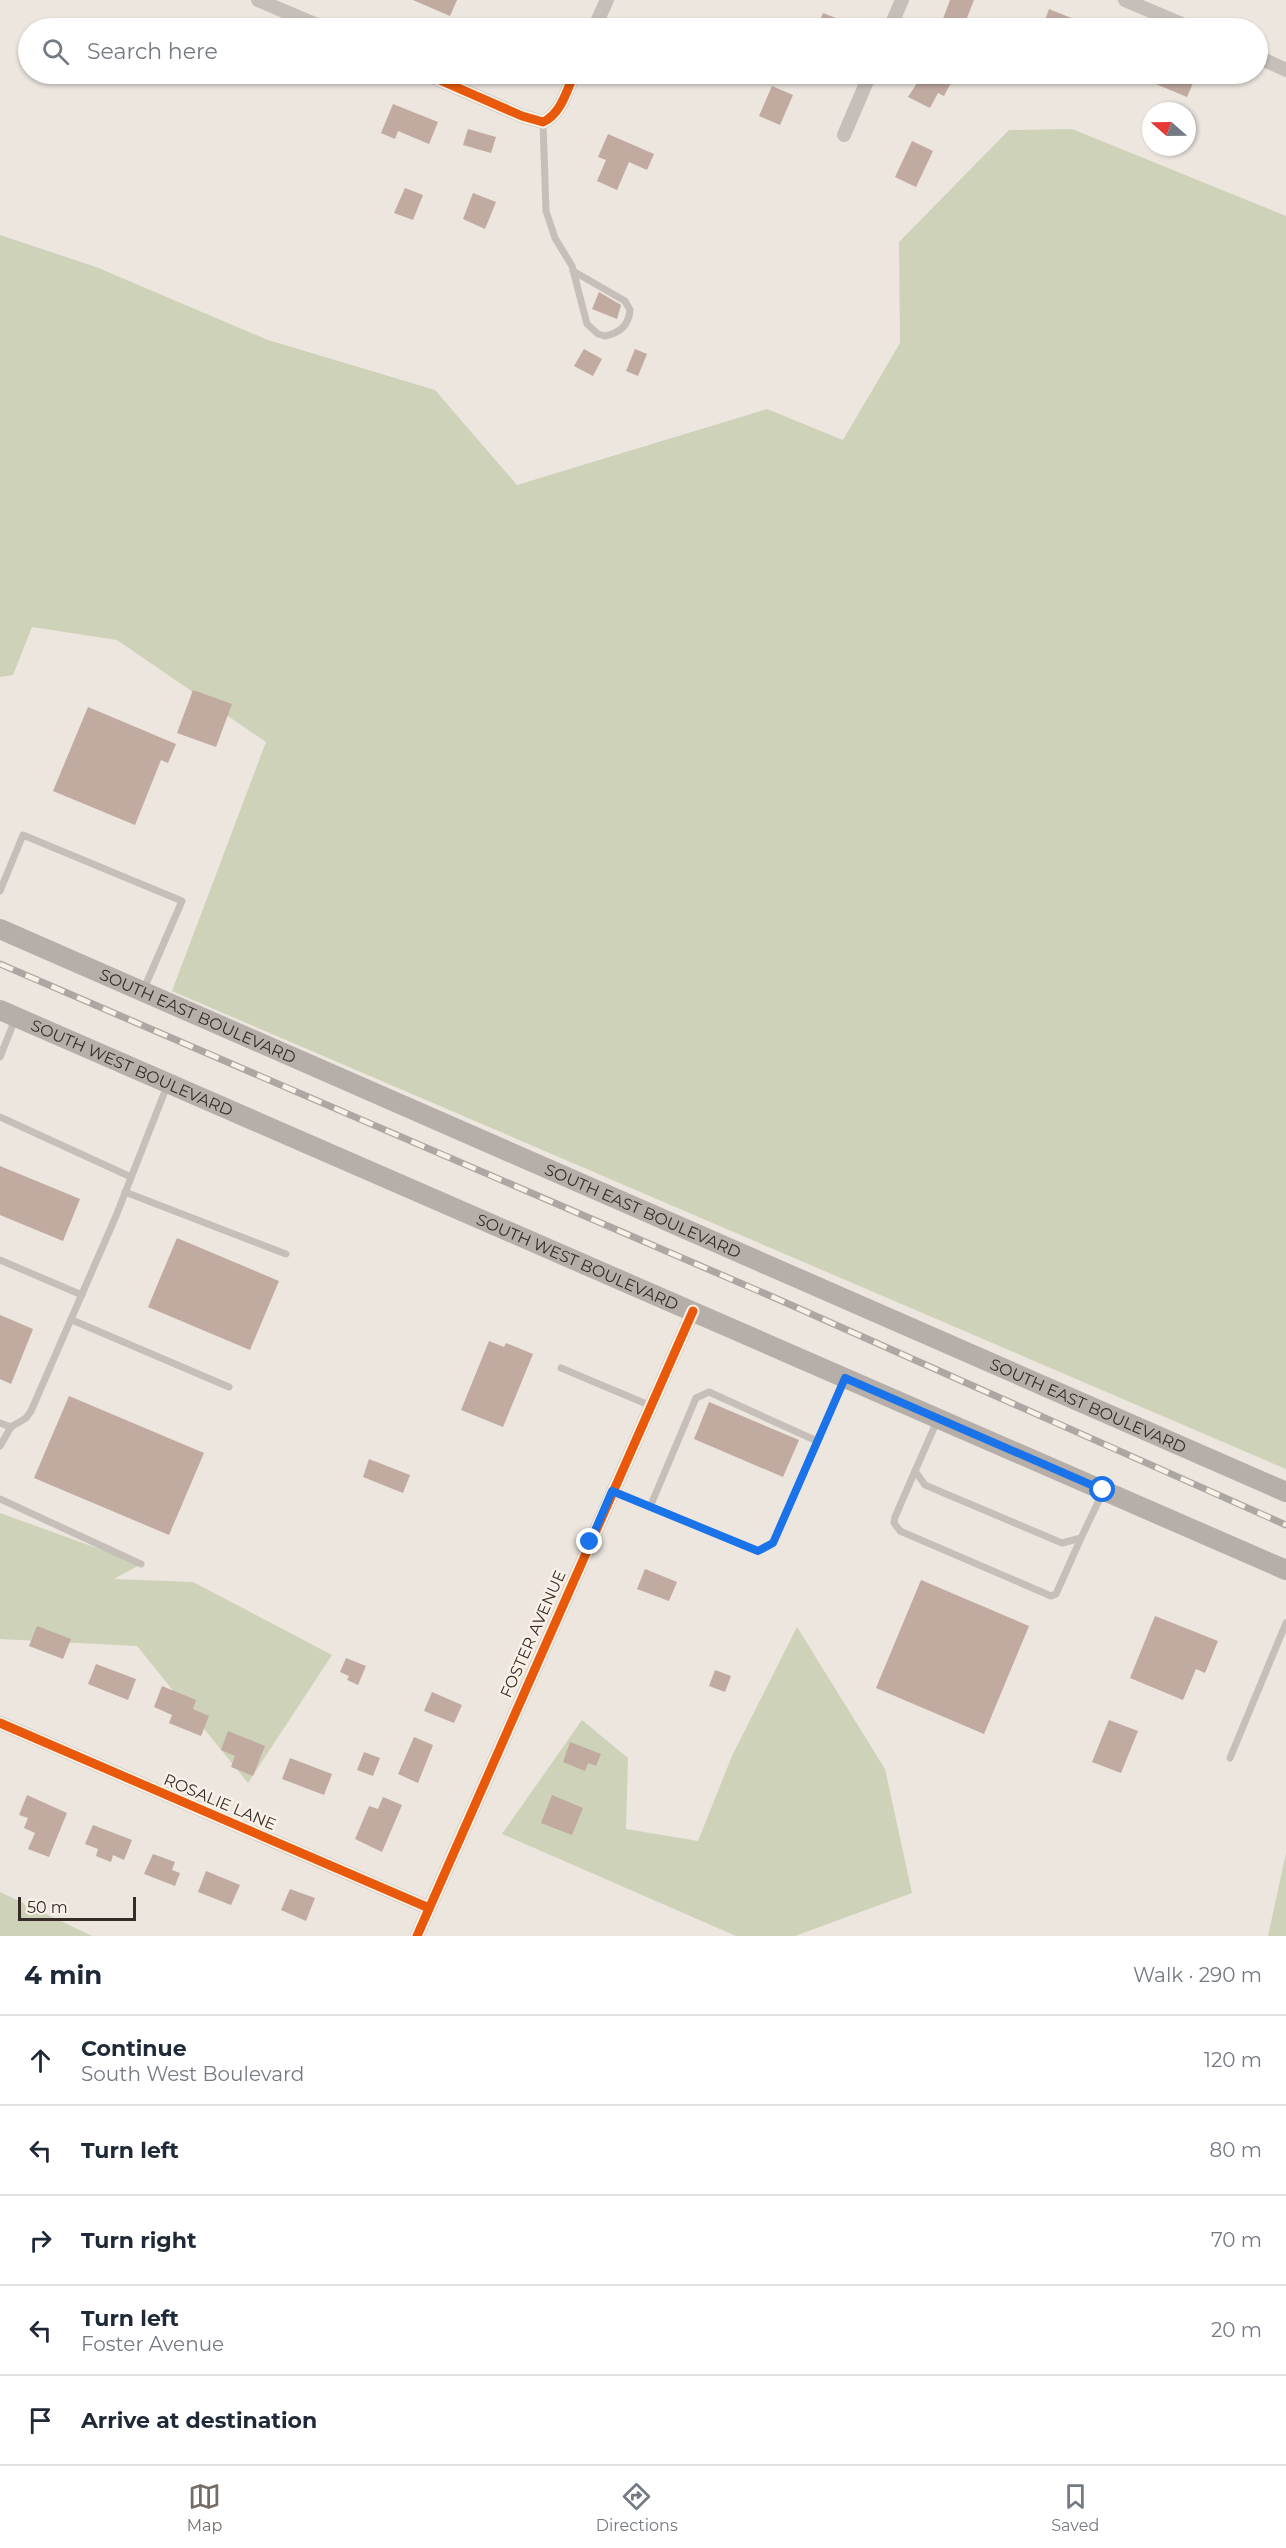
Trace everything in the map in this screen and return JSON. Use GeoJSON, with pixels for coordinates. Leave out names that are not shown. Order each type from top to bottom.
{"type":"FeatureCollection","features":[{"type":"Feature","properties":{"kind":"main road","name":"SOUTH EAST BOULEVARD"},"geometry":{"type":"LineString","coordinates":[[0,929],[1286,1492]]}},
{"type":"Feature","properties":{"kind":"main road","name":"SOUTH WEST BOULEVARD"},"geometry":{"type":"LineString","coordinates":[[8,1014],[1286,1570]]}},
{"type":"Feature","properties":{"kind":"street"},"geometry":{"type":"LineString","coordinates":[[258,0],[300,18]]}},
{"type":"Feature","properties":{"kind":"street"},"geometry":{"type":"LineString","coordinates":[[599,18],[607,0]]}},
{"type":"Feature","properties":{"kind":"street"},"geometry":{"type":"LineString","coordinates":[[894,18],[902,0]]}},
{"type":"Feature","properties":{"kind":"street"},"geometry":{"type":"LineString","coordinates":[[1125,0],[1167,18]]}},
{"type":"Feature","properties":{"kind":"street"},"geometry":{"type":"LineString","coordinates":[[1268,62],[1286,70]]}},
{"type":"Feature","properties":{"kind":"street"},"geometry":{"type":"LineString","coordinates":[[449,84],[522,116],[543,122],[551,118],[569,84]]}},
{"type":"Feature","properties":{"kind":"street"},"geometry":{"type":"LineString","coordinates":[[844,135],[866,84]]}},
{"type":"Feature","properties":{"kind":"street","name":"FOSTER AVENUE"},"geometry":{"type":"LineString","coordinates":[[417,1936],[649,1406],[693,1311]]}},
{"type":"Feature","properties":{"kind":"street","name":"ROSALIE LANE"},"geometry":{"type":"LineString","coordinates":[[0,1723],[429,1908]]}},
{"type":"Feature","properties":{"kind":"lane"},"geometry":{"type":"LineString","coordinates":[[543,122],[546,211],[555,238],[573,271],[581,306],[590,328],[605,336],[625,326],[630,310],[625,301],[573,271]]}},
{"type":"Feature","properties":{"kind":"lane"},"geometry":{"type":"LineString","coordinates":[[0,891],[23,835],[182,901],[143,992]]}},
{"type":"Feature","properties":{"kind":"lane"},"geometry":{"type":"LineString","coordinates":[[0,1057],[8,1014]]}},
{"type":"Feature","properties":{"kind":"lane"},"geometry":{"type":"LineString","coordinates":[[0,1446],[11,1427],[26,1418],[32,1411],[72,1320],[168,1083]]}},
{"type":"Feature","properties":{"kind":"lane"},"geometry":{"type":"LineString","coordinates":[[0,1118],[131,1177]]}},
{"type":"Feature","properties":{"kind":"lane"},"geometry":{"type":"LineString","coordinates":[[125,1192],[286,1254]]}},
{"type":"Feature","properties":{"kind":"lane"},"geometry":{"type":"LineString","coordinates":[[0,1260],[82,1295]]}},
{"type":"Feature","properties":{"kind":"lane"},"geometry":{"type":"LineString","coordinates":[[72,1320],[229,1387]]}},
{"type":"Feature","properties":{"kind":"lane"},"geometry":{"type":"LineString","coordinates":[[561,1368],[649,1406]]}},
{"type":"Feature","properties":{"kind":"lane"},"geometry":{"type":"LineString","coordinates":[[612,1491],[758,1551],[773,1543],[845,1378]]}},
{"type":"Feature","properties":{"kind":"lane"},"geometry":{"type":"LineString","coordinates":[[650,1507],[696,1398],[709,1392],[817,1441]]}},
{"type":"Feature","properties":{"kind":"lane"},"geometry":{"type":"LineString","coordinates":[[938,1418],[895,1517],[897,1528],[1051,1596],[1056,1594],[1066,1575],[1103,1490]]}},
{"type":"Feature","properties":{"kind":"lane"},"geometry":{"type":"LineString","coordinates":[[0,1423],[11,1427]]}},
{"type":"Feature","properties":{"kind":"lane"},"geometry":{"type":"LineString","coordinates":[[915,1471],[925,1485],[1062,1543],[1081,1538]]}},
{"type":"Feature","properties":{"kind":"lane"},"geometry":{"type":"LineString","coordinates":[[0,1500],[141,1564]]}},
{"type":"Feature","properties":{"kind":"lane"},"geometry":{"type":"LineString","coordinates":[[1230,1758],[1286,1623]]}},
{"type":"Feature","properties":{"kind":"green space"},"geometry":{"type":"Polygon","coordinates":[[[1072,129],[1286,216],[1286,1469],[172,991],[266,742],[117,640],[32,627],[13,675],[0,677],[0,235],[96,267],[268,340],[435,390],[517,485],[767,409],[843,440],[900,343],[899,242],[1009,130],[1072,129]]]}},
{"type":"Feature","properties":{"kind":"green space"},"geometry":{"type":"Polygon","coordinates":[[[0,1513],[141,1564],[114,1579],[193,1582],[332,1655],[248,1783],[137,1646],[0,1639],[0,1513]]]}},
{"type":"Feature","properties":{"kind":"green space"},"geometry":{"type":"Polygon","coordinates":[[[797,1627],[885,1769],[912,1893],[795,1936],[736,1936],[502,1834],[582,1720],[628,1758],[626,1829],[698,1841],[732,1756],[797,1627]]]}},
{"type":"Feature","properties":{"kind":"green space"},"geometry":{"type":"Polygon","coordinates":[[[1286,1853],[1286,1936],[1268,1936],[1286,1853]]]}},
{"type":"Feature","properties":{"kind":"green space"},"geometry":{"type":"Polygon","coordinates":[[[0,1892],[92,1936],[0,1936],[0,1892]]]}},
{"type":"Feature","properties":{"kind":"building"},"geometry":{"type":"Polygon","coordinates":[[[413,0],[457,0],[450,16],[413,0]]]}},
{"type":"Feature","properties":{"kind":"building"},"geometry":{"type":"Polygon","coordinates":[[[950,0],[974,0],[967,18],[943,18],[950,0]]]}},
{"type":"Feature","properties":{"kind":"building"},"geometry":{"type":"Polygon","coordinates":[[[1049,9],[1071,18],[1046,18],[1049,9]]]}},
{"type":"Feature","properties":{"kind":"building"},"geometry":{"type":"Polygon","coordinates":[[[823,13],[836,18],[821,18],[823,13]]]}},
{"type":"Feature","properties":{"kind":"building"},"geometry":{"type":"Polygon","coordinates":[[[916,84],[950,84],[944,96],[938,93],[930,108],[908,97],[916,84]]]}},
{"type":"Feature","properties":{"kind":"building"},"geometry":{"type":"Polygon","coordinates":[[[1156,84],[1193,84],[1187,97],[1156,84]]]}},
{"type":"Feature","properties":{"kind":"building"},"geometry":{"type":"Polygon","coordinates":[[[772,86],[793,95],[780,125],[759,116],[772,86]]]}},
{"type":"Feature","properties":{"kind":"building"},"geometry":{"type":"Polygon","coordinates":[[[393,104],[438,122],[429,144],[398,131],[395,139],[381,133],[393,104]]]}},
{"type":"Feature","properties":{"kind":"building"},"geometry":{"type":"Polygon","coordinates":[[[468,129],[496,137],[491,153],[463,145],[468,129]]]}},
{"type":"Feature","properties":{"kind":"building"},"geometry":{"type":"Polygon","coordinates":[[[608,134],[654,154],[647,170],[629,162],[617,190],[597,181],[606,160],[598,157],[608,134]]]}},
{"type":"Feature","properties":{"kind":"building"},"geometry":{"type":"Polygon","coordinates":[[[912,141],[933,151],[916,187],[895,177],[912,141]]]}},
{"type":"Feature","properties":{"kind":"building"},"geometry":{"type":"Polygon","coordinates":[[[405,188],[423,195],[413,220],[394,213],[405,188]]]}},
{"type":"Feature","properties":{"kind":"building"},"geometry":{"type":"Polygon","coordinates":[[[473,193],[496,202],[485,229],[463,219],[473,193]]]}},
{"type":"Feature","properties":{"kind":"building"},"geometry":{"type":"Polygon","coordinates":[[[599,292],[621,305],[617,319],[592,309],[599,292]]]}},
{"type":"Feature","properties":{"kind":"building"},"geometry":{"type":"Polygon","coordinates":[[[584,349],[602,359],[593,376],[574,366],[584,349]]]}},
{"type":"Feature","properties":{"kind":"building"},"geometry":{"type":"Polygon","coordinates":[[[635,349],[647,354],[638,376],[626,371],[635,349]]]}},
{"type":"Feature","properties":{"kind":"building"},"geometry":{"type":"Polygon","coordinates":[[[193,690],[232,704],[216,747],[177,733],[193,690]]]}},
{"type":"Feature","properties":{"kind":"building"},"geometry":{"type":"Polygon","coordinates":[[[88,707],[176,744],[168,763],[161,760],[135,825],[53,791],[88,707]]]}},
{"type":"Feature","properties":{"kind":"building"},"geometry":{"type":"Polygon","coordinates":[[[0,1166],[80,1199],[63,1241],[0,1215],[0,1166]]]}},
{"type":"Feature","properties":{"kind":"building"},"geometry":{"type":"Polygon","coordinates":[[[177,1238],[279,1281],[250,1350],[148,1307],[177,1238]]]}},
{"type":"Feature","properties":{"kind":"building"},"geometry":{"type":"Polygon","coordinates":[[[0,1315],[33,1329],[11,1384],[0,1379],[0,1315]]]}},
{"type":"Feature","properties":{"kind":"building"},"geometry":{"type":"Polygon","coordinates":[[[489,1341],[504,1347],[506,1343],[533,1354],[503,1427],[461,1410],[489,1341]]]}},
{"type":"Feature","properties":{"kind":"building"},"geometry":{"type":"Polygon","coordinates":[[[69,1396],[204,1453],[169,1535],[34,1478],[69,1396]]]}},
{"type":"Feature","properties":{"kind":"building"},"geometry":{"type":"Polygon","coordinates":[[[709,1402],[799,1440],[783,1477],[694,1439],[709,1402]]]}},
{"type":"Feature","properties":{"kind":"building"},"geometry":{"type":"Polygon","coordinates":[[[369,1459],[410,1475],[403,1493],[363,1477],[369,1459]]]}},
{"type":"Feature","properties":{"kind":"building"},"geometry":{"type":"Polygon","coordinates":[[[645,1569],[677,1582],[669,1601],[637,1589],[645,1569]]]}},
{"type":"Feature","properties":{"kind":"building"},"geometry":{"type":"Polygon","coordinates":[[[921,1580],[1029,1626],[984,1734],[876,1688],[921,1580]]]}},
{"type":"Feature","properties":{"kind":"building"},"geometry":{"type":"Polygon","coordinates":[[[1155,1616],[1218,1641],[1205,1673],[1196,1669],[1183,1700],[1130,1678],[1155,1616]]]}},
{"type":"Feature","properties":{"kind":"building"},"geometry":{"type":"Polygon","coordinates":[[[37,1626],[71,1639],[63,1659],[29,1646],[37,1626]]]}},
{"type":"Feature","properties":{"kind":"building"},"geometry":{"type":"Polygon","coordinates":[[[346,1658],[366,1666],[358,1685],[347,1680],[349,1676],[340,1672],[346,1658]]]}},
{"type":"Feature","properties":{"kind":"building"},"geometry":{"type":"Polygon","coordinates":[[[96,1664],[136,1679],[128,1700],[88,1684],[96,1664]]]}},
{"type":"Feature","properties":{"kind":"building"},"geometry":{"type":"Polygon","coordinates":[[[715,1670],[731,1676],[725,1692],[709,1686],[715,1670]]]}},
{"type":"Feature","properties":{"kind":"building"},"geometry":{"type":"Polygon","coordinates":[[[162,1686],[196,1700],[193,1709],[209,1716],[201,1736],[169,1723],[172,1715],[154,1707],[162,1686]]]}},
{"type":"Feature","properties":{"kind":"building"},"geometry":{"type":"Polygon","coordinates":[[[432,1692],[462,1705],[454,1723],[424,1711],[432,1692]]]}},
{"type":"Feature","properties":{"kind":"building"},"geometry":{"type":"Polygon","coordinates":[[[1109,1720],[1138,1731],[1121,1773],[1092,1762],[1109,1720]]]}},
{"type":"Feature","properties":{"kind":"building"},"geometry":{"type":"Polygon","coordinates":[[[228,1731],[265,1746],[253,1776],[231,1767],[235,1756],[221,1750],[228,1731]]]}},
{"type":"Feature","properties":{"kind":"building"},"geometry":{"type":"Polygon","coordinates":[[[414,1737],[433,1745],[418,1783],[398,1774],[414,1737]]]}},
{"type":"Feature","properties":{"kind":"building"},"geometry":{"type":"Polygon","coordinates":[[[570,1742],[601,1754],[596,1766],[588,1763],[585,1771],[563,1762],[570,1742]]]}},
{"type":"Feature","properties":{"kind":"building"},"geometry":{"type":"Polygon","coordinates":[[[364,1752],[380,1758],[373,1776],[357,1770],[364,1752]]]}},
{"type":"Feature","properties":{"kind":"building"},"geometry":{"type":"Polygon","coordinates":[[[290,1758],[332,1774],[324,1795],[282,1779],[290,1758]]]}},
{"type":"Feature","properties":{"kind":"building"},"geometry":{"type":"Polygon","coordinates":[[[27,1795],[67,1813],[49,1857],[28,1849],[35,1833],[24,1828],[28,1818],[19,1815],[27,1795]]]}},
{"type":"Feature","properties":{"kind":"building"},"geometry":{"type":"Polygon","coordinates":[[[552,1795],[583,1808],[572,1835],[541,1823],[552,1795]]]}},
{"type":"Feature","properties":{"kind":"building"},"geometry":{"type":"Polygon","coordinates":[[[383,1797],[402,1805],[382,1852],[355,1839],[369,1806],[378,1809],[383,1797]]]}},
{"type":"Feature","properties":{"kind":"building"},"geometry":{"type":"Polygon","coordinates":[[[93,1825],[132,1840],[124,1860],[113,1855],[111,1862],[96,1856],[98,1849],[85,1844],[93,1825]]]}},
{"type":"Feature","properties":{"kind":"building"},"geometry":{"type":"Polygon","coordinates":[[[153,1854],[175,1862],[172,1870],[180,1873],[175,1886],[144,1874],[153,1854]]]}},
{"type":"Feature","properties":{"kind":"building"},"geometry":{"type":"Polygon","coordinates":[[[206,1871],[240,1885],[231,1905],[198,1892],[206,1871]]]}},
{"type":"Feature","properties":{"kind":"building"},"geometry":{"type":"Polygon","coordinates":[[[290,1889],[315,1898],[306,1921],[281,1910],[290,1889]]]}},
{"type":"Feature","properties":{"kind":"railway"},"geometry":{"type":"LineString","coordinates":[[0,964],[782,1301],[1286,1525]]}},
{"type":"Feature","properties":{"kind":"cycle path"},"geometry":{"type":"LineString","coordinates":[[449,84],[522,116],[543,122],[559,108],[570,84]]}},
{"type":"Feature","properties":{"kind":"cycle path"},"geometry":{"type":"LineString","coordinates":[[417,1936],[693,1311]]}},
{"type":"Feature","properties":{"kind":"cycle path"},"geometry":{"type":"LineString","coordinates":[[0,1723],[429,1908]]}},
{"type":"Feature","properties":{"kind":"route"},"geometry":{"type":"LineString","coordinates":[[590,1542],[612,1491],[758,1551],[773,1543],[845,1378],[1103,1490]]}}]}
